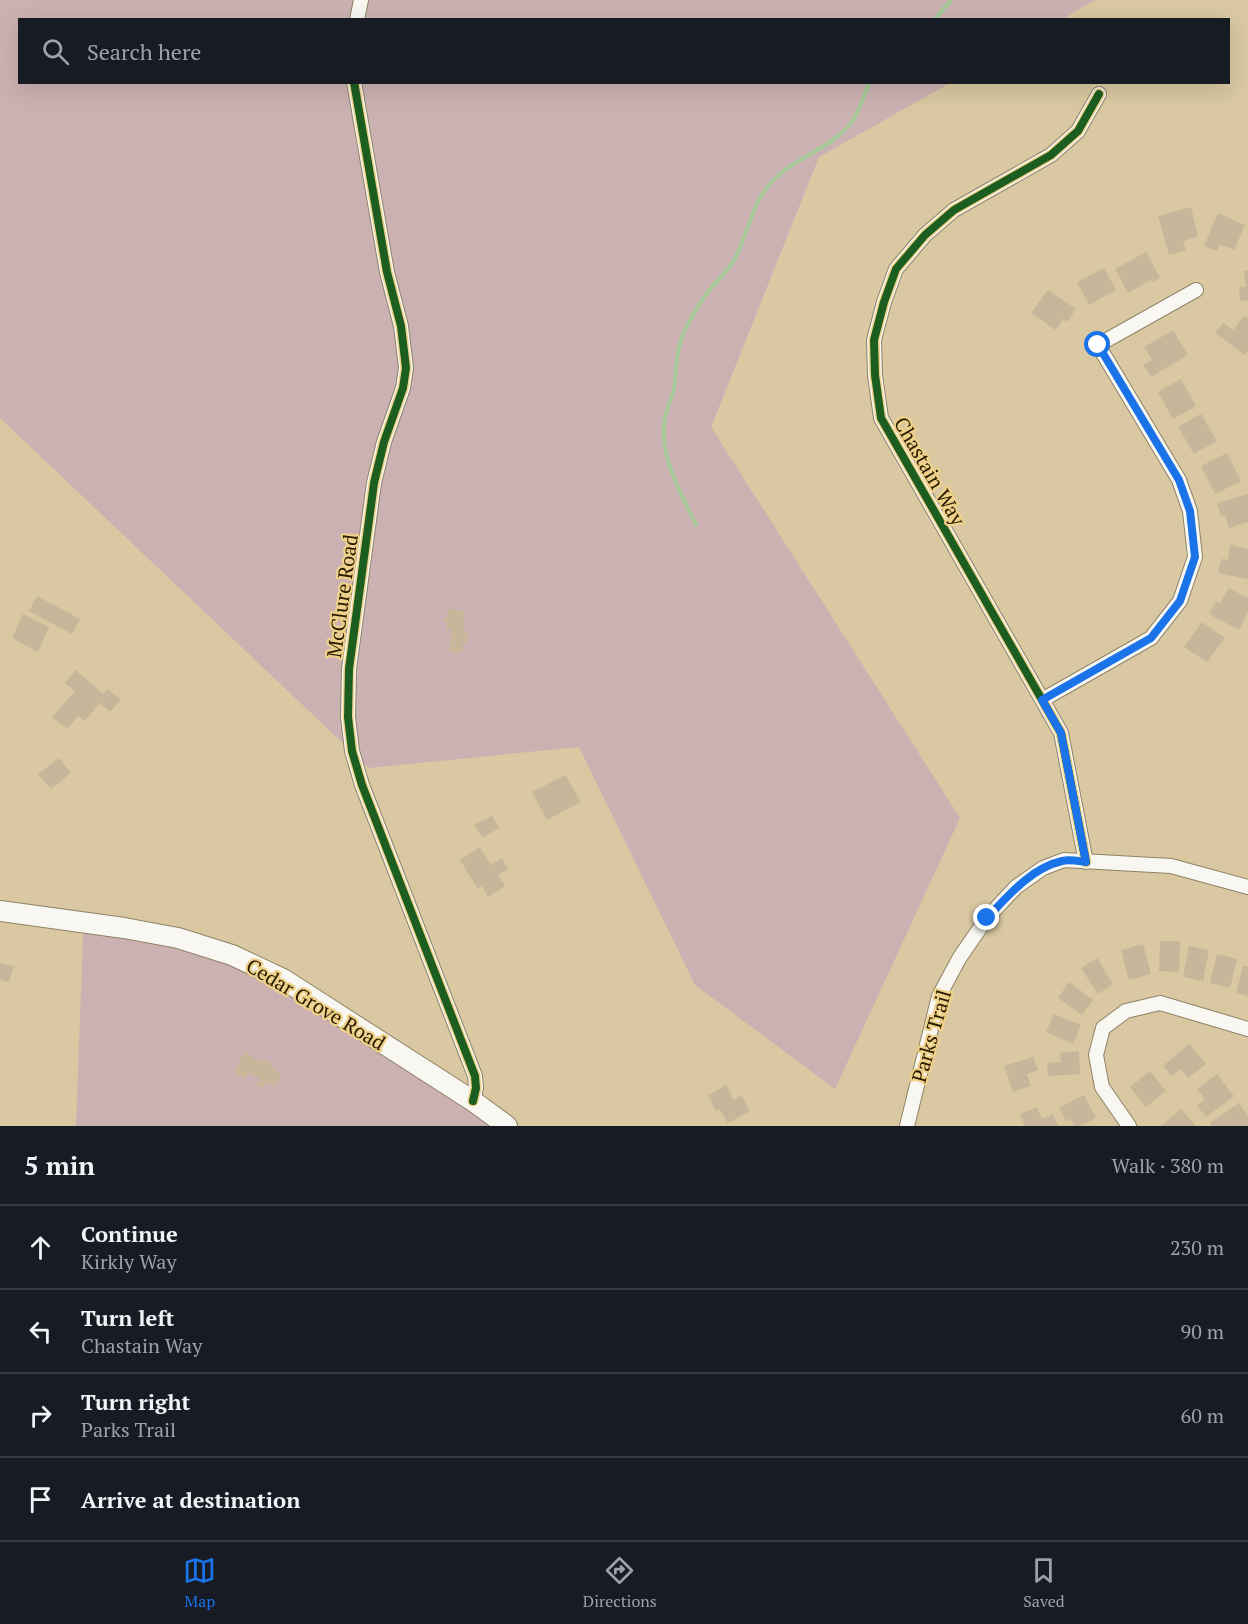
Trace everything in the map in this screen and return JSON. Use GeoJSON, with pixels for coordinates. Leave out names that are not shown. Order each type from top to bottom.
{"type":"FeatureCollection","features":[{"type":"Feature","properties":{"kind":"main road","name":"Cedar Grove Road"},"geometry":{"type":"LineString","coordinates":[[0,911],[178,938],[232,955],[283,979],[473,1101],[507,1126]]}},
{"type":"Feature","properties":{"kind":"street"},"geometry":{"type":"LineString","coordinates":[[357,18],[361,0]]}},
{"type":"Feature","properties":{"kind":"street","name":"McClure Road"},"geometry":{"type":"LineString","coordinates":[[354,84],[387,272],[401,326],[406,368],[403,388],[384,442],[374,483],[349,669],[348,717],[352,751],[362,786],[475,1076],[476,1088],[473,1101]]}},
{"type":"Feature","properties":{"kind":"street","name":"Chastain Way"},"geometry":{"type":"LineString","coordinates":[[1086,862],[1061,733],[881,418],[875,375],[874,340],[896,269],[925,235],[954,210],[1051,155],[1078,131],[1099,94]]}},
{"type":"Feature","properties":{"kind":"street"},"geometry":{"type":"LineString","coordinates":[[1042,700],[1151,638],[1180,601],[1195,557],[1190,511],[1179,480],[1098,345],[1196,290]]}},
{"type":"Feature","properties":{"kind":"street","name":"Parks Trail"},"geometry":{"type":"LineString","coordinates":[[907,1126],[939,996],[960,957],[987,918],[1025,881],[1043,868],[1064,860],[1171,866],[1248,887]]}},
{"type":"Feature","properties":{"kind":"street"},"geometry":{"type":"LineString","coordinates":[[1129,1126],[1102,1087],[1096,1055],[1103,1028],[1126,1011],[1160,1003],[1248,1029]]}},
{"type":"Feature","properties":{"kind":"shaded area"},"geometry":{"type":"Polygon","coordinates":[[[0,0],[1095,0],[1064,18],[18,18],[18,84],[948,84],[819,157],[711,427],[960,818],[835,1089],[695,985],[579,747],[369,768],[0,418],[0,0]]]}},
{"type":"Feature","properties":{"kind":"shaded area"},"geometry":{"type":"Polygon","coordinates":[[[84,911],[231,947],[392,1036],[503,1126],[76,1126],[84,911]]]}},
{"type":"Feature","properties":{"kind":"building"},"geometry":{"type":"Polygon","coordinates":[[[1191,207],[1198,237],[1183,241],[1186,250],[1169,255],[1158,216],[1191,207]]]}},
{"type":"Feature","properties":{"kind":"building"},"geometry":{"type":"Polygon","coordinates":[[[1218,213],[1245,225],[1234,250],[1220,244],[1217,251],[1204,246],[1218,213]]]}},
{"type":"Feature","properties":{"kind":"building"},"geometry":{"type":"Polygon","coordinates":[[[1146,252],[1160,278],[1152,282],[1151,280],[1128,293],[1115,269],[1146,252]]]}},
{"type":"Feature","properties":{"kind":"building"},"geometry":{"type":"Polygon","coordinates":[[[1104,268],[1116,290],[1089,305],[1077,282],[1104,268]]]}},
{"type":"Feature","properties":{"kind":"building"},"geometry":{"type":"Polygon","coordinates":[[[1244,271],[1248,271],[1248,300],[1240,301],[1239,287],[1246,286],[1244,271]]]}},
{"type":"Feature","properties":{"kind":"building"},"geometry":{"type":"Polygon","coordinates":[[[1048,290],[1076,309],[1067,322],[1063,319],[1056,330],[1031,313],[1048,290]]]}},
{"type":"Feature","properties":{"kind":"building"},"geometry":{"type":"Polygon","coordinates":[[[1244,316],[1248,319],[1248,351],[1245,355],[1215,333],[1223,323],[1233,330],[1244,316]]]}},
{"type":"Feature","properties":{"kind":"building"},"geometry":{"type":"Polygon","coordinates":[[[1173,330],[1188,355],[1151,377],[1143,365],[1152,360],[1144,347],[1173,330]]]}},
{"type":"Feature","properties":{"kind":"building"},"geometry":{"type":"Polygon","coordinates":[[[1181,379],[1196,406],[1173,419],[1158,392],[1181,379]]]}},
{"type":"Feature","properties":{"kind":"building"},"geometry":{"type":"Polygon","coordinates":[[[1201,414],[1217,441],[1194,454],[1178,427],[1201,414]]]}},
{"type":"Feature","properties":{"kind":"building"},"geometry":{"type":"Polygon","coordinates":[[[1227,453],[1241,481],[1215,494],[1201,466],[1227,453]]]}},
{"type":"Feature","properties":{"kind":"building"},"geometry":{"type":"Polygon","coordinates":[[[1248,494],[1248,522],[1229,528],[1225,515],[1221,516],[1217,503],[1248,494]]]}},
{"type":"Feature","properties":{"kind":"building"},"geometry":{"type":"Polygon","coordinates":[[[1230,545],[1248,549],[1248,579],[1218,573],[1221,559],[1228,560],[1230,545]]]}},
{"type":"Feature","properties":{"kind":"building"},"geometry":{"type":"Polygon","coordinates":[[[1229,588],[1248,598],[1248,612],[1239,630],[1209,614],[1216,601],[1220,603],[1229,588]]]}},
{"type":"Feature","properties":{"kind":"building"},"geometry":{"type":"Polygon","coordinates":[[[37,596],[80,619],[72,634],[29,611],[37,596]]]}},
{"type":"Feature","properties":{"kind":"building"},"geometry":{"type":"Polygon","coordinates":[[[448,609],[465,611],[464,631],[469,631],[468,642],[463,642],[462,653],[449,652],[452,630],[446,630],[447,622],[444,622],[448,609]]]}},
{"type":"Feature","properties":{"kind":"building"},"geometry":{"type":"Polygon","coordinates":[[[23,614],[49,627],[38,652],[12,638],[23,614]]]}},
{"type":"Feature","properties":{"kind":"building"},"geometry":{"type":"Polygon","coordinates":[[[1202,622],[1225,638],[1207,662],[1184,647],[1202,622]]]}},
{"type":"Feature","properties":{"kind":"building"},"geometry":{"type":"Polygon","coordinates":[[[76,670],[103,694],[108,689],[121,700],[110,712],[100,703],[84,721],[78,716],[67,729],[52,717],[75,691],[65,683],[76,670]]]}},
{"type":"Feature","properties":{"kind":"building"},"geometry":{"type":"Polygon","coordinates":[[[59,758],[71,773],[51,789],[38,774],[59,758]]]}},
{"type":"Feature","properties":{"kind":"building"},"geometry":{"type":"Polygon","coordinates":[[[565,775],[581,802],[547,820],[532,792],[565,775]]]}},
{"type":"Feature","properties":{"kind":"building"},"geometry":{"type":"Polygon","coordinates":[[[492,816],[499,828],[483,838],[474,825],[492,816]]]}},
{"type":"Feature","properties":{"kind":"building"},"geometry":{"type":"Polygon","coordinates":[[[480,847],[491,865],[502,858],[508,869],[498,875],[505,886],[488,897],[482,886],[478,889],[460,860],[480,847]]]}},
{"type":"Feature","properties":{"kind":"building"},"geometry":{"type":"Polygon","coordinates":[[[1160,941],[1180,941],[1179,972],[1159,971],[1160,941]]]}},
{"type":"Feature","properties":{"kind":"building"},"geometry":{"type":"Polygon","coordinates":[[[1143,944],[1151,974],[1129,980],[1121,950],[1143,944]]]}},
{"type":"Feature","properties":{"kind":"building"},"geometry":{"type":"Polygon","coordinates":[[[1189,946],[1209,950],[1203,981],[1183,977],[1189,946]]]}},
{"type":"Feature","properties":{"kind":"building"},"geometry":{"type":"Polygon","coordinates":[[[1217,954],[1237,959],[1230,988],[1210,983],[1217,954]]]}},
{"type":"Feature","properties":{"kind":"building"},"geometry":{"type":"Polygon","coordinates":[[[1097,958],[1113,984],[1098,994],[1081,968],[1097,958]]]}},
{"type":"Feature","properties":{"kind":"building"},"geometry":{"type":"Polygon","coordinates":[[[0,963],[14,966],[9,982],[0,980],[0,963]]]}},
{"type":"Feature","properties":{"kind":"building"},"geometry":{"type":"Polygon","coordinates":[[[1243,966],[1248,967],[1248,996],[1236,993],[1243,966]]]}},
{"type":"Feature","properties":{"kind":"building"},"geometry":{"type":"Polygon","coordinates":[[[1069,982],[1093,1000],[1082,1015],[1058,998],[1069,982]]]}},
{"type":"Feature","properties":{"kind":"building"},"geometry":{"type":"Polygon","coordinates":[[[1054,1014],[1081,1025],[1073,1044],[1046,1032],[1054,1014]]]}},
{"type":"Feature","properties":{"kind":"building"},"geometry":{"type":"Polygon","coordinates":[[[1189,1044],[1206,1064],[1188,1078],[1181,1069],[1172,1076],[1163,1066],[1189,1044]]]}},
{"type":"Feature","properties":{"kind":"building"},"geometry":{"type":"Polygon","coordinates":[[[1079,1051],[1080,1074],[1048,1076],[1047,1063],[1061,1062],[1060,1053],[1079,1051]]]}},
{"type":"Feature","properties":{"kind":"building"},"geometry":{"type":"Polygon","coordinates":[[[245,1052],[256,1059],[261,1061],[263,1058],[273,1064],[271,1066],[281,1074],[277,1085],[273,1087],[266,1083],[263,1088],[257,1085],[260,1079],[248,1073],[245,1079],[233,1072],[245,1052]]]}},
{"type":"Feature","properties":{"kind":"building"},"geometry":{"type":"Polygon","coordinates":[[[1033,1057],[1038,1070],[1027,1074],[1031,1086],[1013,1092],[1004,1066],[1033,1057]]]}},
{"type":"Feature","properties":{"kind":"building"},"geometry":{"type":"Polygon","coordinates":[[[1150,1071],[1166,1091],[1146,1107],[1130,1087],[1150,1071]]]}},
{"type":"Feature","properties":{"kind":"building"},"geometry":{"type":"Polygon","coordinates":[[[1217,1074],[1234,1096],[1206,1117],[1197,1106],[1205,1099],[1197,1089],[1217,1074]]]}},
{"type":"Feature","properties":{"kind":"building"},"geometry":{"type":"Polygon","coordinates":[[[726,1085],[734,1100],[741,1095],[750,1111],[728,1123],[719,1109],[716,1111],[708,1095],[726,1085]]]}},
{"type":"Feature","properties":{"kind":"building"},"geometry":{"type":"Polygon","coordinates":[[[1084,1095],[1096,1118],[1080,1126],[1074,1126],[1070,1119],[1066,1121],[1059,1108],[1084,1095]]]}},
{"type":"Feature","properties":{"kind":"building"},"geometry":{"type":"Polygon","coordinates":[[[1239,1103],[1248,1117],[1248,1126],[1212,1126],[1210,1123],[1239,1103]]]}},
{"type":"Feature","properties":{"kind":"building"},"geometry":{"type":"Polygon","coordinates":[[[1037,1107],[1042,1119],[1053,1114],[1058,1126],[1025,1126],[1020,1114],[1037,1107]]]}},
{"type":"Feature","properties":{"kind":"building"},"geometry":{"type":"Polygon","coordinates":[[[1181,1109],[1196,1126],[1161,1126],[1181,1109]]]}},
{"type":"Feature","properties":{"kind":"waterway"},"geometry":{"type":"LineString","coordinates":[[936,18],[951,0]]}},
{"type":"Feature","properties":{"kind":"waterway"},"geometry":{"type":"LineString","coordinates":[[696,525],[672,474],[664,432],[683,333],[701,302],[734,260],[757,203],[768,186],[787,168],[842,133],[854,118],[869,84]]}},
{"type":"Feature","properties":{"kind":"cycle path"},"geometry":{"type":"LineString","coordinates":[[354,84],[387,272],[401,326],[406,368],[403,388],[384,442],[374,483],[349,669],[348,717],[352,751],[362,785],[475,1076],[476,1088],[473,1101]]}},
{"type":"Feature","properties":{"kind":"cycle path"},"geometry":{"type":"LineString","coordinates":[[1086,862],[1061,733],[881,418],[875,375],[874,340],[896,269],[925,235],[954,210],[1051,155],[1078,131],[1099,94]]}},
{"type":"Feature","properties":{"kind":"route"},"geometry":{"type":"LineString","coordinates":[[987,918],[1017,887],[1043,868],[1064,860],[1086,862],[1061,733],[1042,700],[1151,638],[1180,601],[1195,557],[1190,511],[1179,480],[1098,345]]}}]}
